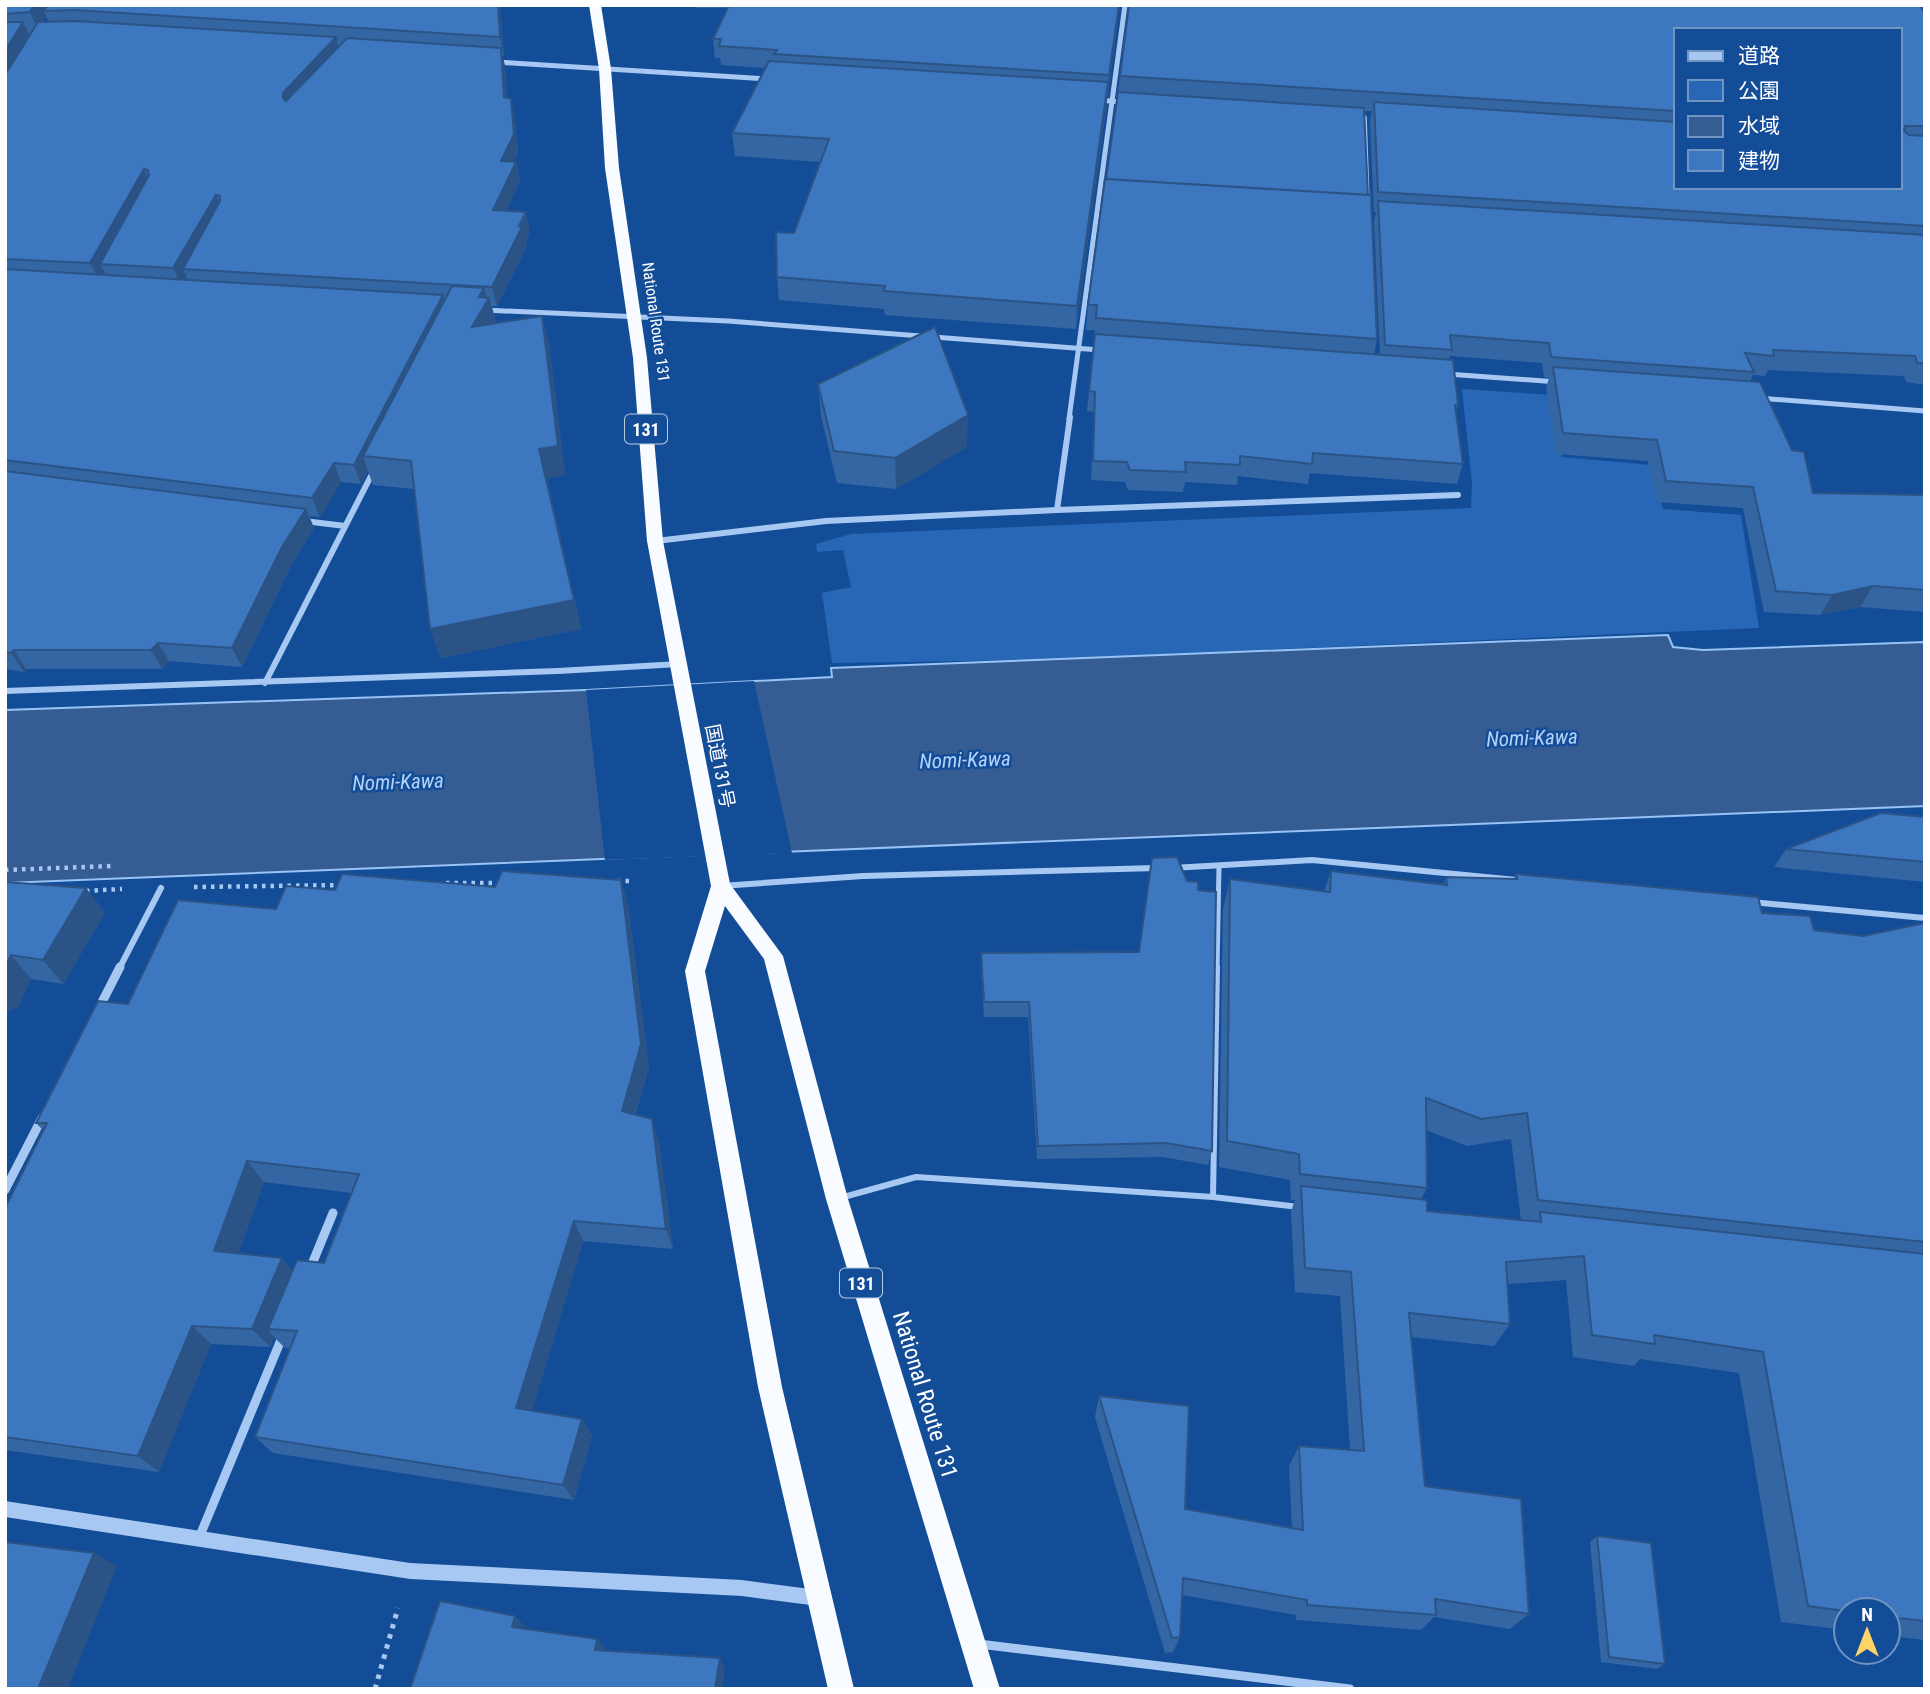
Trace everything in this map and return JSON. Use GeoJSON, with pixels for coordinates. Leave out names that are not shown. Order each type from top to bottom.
{"type":"FeatureCollection","features":[{"type":"Feature","properties":{"kind":"highway","name":"National Route 131"},"geometry":{"type":"LineString","coordinates":[[596,5],[605,69],[612,169],[640,358],[655,541],[683,685]]}},
{"type":"Feature","properties":{"kind":"highway","name":"国道131号"},"geometry":{"type":"LineString","coordinates":[[683,685],[716,856]]}},
{"type":"Feature","properties":{"kind":"highway","name":"National Route 131"},"geometry":{"type":"LineString","coordinates":[[716,856],[721,886],[695,971],[770,1387],[841,1689]]}},
{"type":"Feature","properties":{"kind":"highway","name":"National Route 131"},"geometry":{"type":"LineString","coordinates":[[721,886],[774,956],[837,1199],[878,1342],[987,1689]]}},
{"type":"Feature","properties":{"kind":"street"},"geometry":{"type":"LineString","coordinates":[[1057,510],[1125,5]]}},
{"type":"Feature","properties":{"kind":"street"},"geometry":{"type":"LineString","coordinates":[[495,62],[776,80]]}},
{"type":"Feature","properties":{"kind":"street"},"geometry":{"type":"LineString","coordinates":[[1083,99],[1138,103]]}},
{"type":"Feature","properties":{"kind":"street"},"geometry":{"type":"LineString","coordinates":[[1352,116],[1378,118]]}},
{"type":"Feature","properties":{"kind":"street"},"geometry":{"type":"LineString","coordinates":[[482,310],[728,321],[1106,350]]}},
{"type":"Feature","properties":{"kind":"street"},"geometry":{"type":"LineString","coordinates":[[1442,374],[1564,383]]}},
{"type":"Feature","properties":{"kind":"street"},"geometry":{"type":"LineString","coordinates":[[1744,397],[1925,411]]}},
{"type":"Feature","properties":{"kind":"street"},"geometry":{"type":"LineString","coordinates":[[265,683],[376,466]]}},
{"type":"Feature","properties":{"kind":"street"},"geometry":{"type":"LineString","coordinates":[[655,541],[826,522],[1057,510],[1458,495]]}},
{"type":"Feature","properties":{"kind":"street"},"geometry":{"type":"LineString","coordinates":[[291,519],[345,526]]}},
{"type":"Feature","properties":{"kind":"street"},"geometry":{"type":"LineString","coordinates":[[5,691],[265,683],[679,664]]}},
{"type":"Feature","properties":{"kind":"street"},"geometry":{"type":"LineString","coordinates":[[721,886],[863,876],[1219,866],[1312,860],[1520,880]]}},
{"type":"Feature","properties":{"kind":"street"},"geometry":{"type":"LineString","coordinates":[[93,1020],[161,888]]}},
{"type":"Feature","properties":{"kind":"street"},"geometry":{"type":"LineString","coordinates":[[1742,902],[1925,918]]}},
{"type":"Feature","properties":{"kind":"street"},"geometry":{"type":"LineString","coordinates":[[6,1188],[50,1104]]}},
{"type":"Feature","properties":{"kind":"street"},"geometry":{"type":"LineString","coordinates":[[307,1275],[333,1213]]}},
{"type":"Feature","properties":{"kind":"street"},"geometry":{"type":"LineString","coordinates":[[199,1538],[287,1325]]}},
{"type":"Feature","properties":{"kind":"street"},"geometry":{"type":"LineString","coordinates":[[5,1509],[410,1570],[742,1588],[818,1598]]}},
{"type":"Feature","properties":{"kind":"street"},"geometry":{"type":"LineString","coordinates":[[974,1643],[1350,1689]]}},
{"type":"Feature","properties":{"kind":"lane"},"geometry":{"type":"LineString","coordinates":[[1365,117],[1368,204]]}},
{"type":"Feature","properties":{"kind":"lane"},"geometry":{"type":"LineString","coordinates":[[1213,1197],[1219,866]]}},
{"type":"Feature","properties":{"kind":"lane"},"geometry":{"type":"LineString","coordinates":[[837,1199],[916,1177],[1213,1197],[1309,1208]]}},
{"type":"Feature","properties":{"kind":"path"},"geometry":{"type":"LineString","coordinates":[[5,870],[112,866]]}},
{"type":"Feature","properties":{"kind":"path"},"geometry":{"type":"LineString","coordinates":[[603,881],[631,881]]}},
{"type":"Feature","properties":{"kind":"path"},"geometry":{"type":"LineString","coordinates":[[437,884],[506,883]]}},
{"type":"Feature","properties":{"kind":"path"},"geometry":{"type":"LineString","coordinates":[[83,891],[354,885]]}},
{"type":"Feature","properties":{"kind":"path"},"geometry":{"type":"LineString","coordinates":[[375,1689],[410,1570]]}},
{"type":"Feature","properties":{"kind":"green space"},"geometry":{"type":"Polygon","coordinates":[[[1462,389],[1550,395],[1562,457],[1651,465],[1663,509],[1741,515],[1759,628],[1033,660],[832,663],[822,593],[851,587],[843,550],[817,552],[816,544],[851,534],[1471,508],[1472,483],[1462,389]]]}},
{"type":"Feature","properties":{"kind":"water","name":"Nomi-Kawa"},"geometry":{"type":"Polygon","coordinates":[[[1668,635],[1673,647],[1703,650],[1925,642],[1925,806],[5,883],[5,710],[586,690],[832,677],[831,668],[1668,635]]]}},
{"type":"Feature","properties":{"kind":"pier"},"geometry":{"type":"Polygon","coordinates":[[[754,681],[792,853],[605,860],[586,690],[754,681]]]}},
{"type":"Feature","properties":{"kind":"building"},"geometry":{"type":"Polygon","coordinates":[[[5,5],[34,5],[30,12],[5,14],[5,5]]]}},
{"type":"Feature","properties":{"kind":"building"},"geometry":{"type":"Polygon","coordinates":[[[48,5],[498,5],[500,37],[75,10],[44,11],[48,5]]]}},
{"type":"Feature","properties":{"kind":"building"},"geometry":{"type":"Polygon","coordinates":[[[729,5],[1119,5],[1109,75],[774,54],[777,50],[719,46],[721,39],[713,39],[729,5]]]}},
{"type":"Feature","properties":{"kind":"building"},"geometry":{"type":"Polygon","coordinates":[[[1129,5],[1920,5],[1925,14],[1925,126],[1905,126],[1904,131],[1909,135],[1925,136],[1925,226],[1378,192],[1374,102],[1674,122],[1674,189],[1902,189],[1902,28],[1674,28],[1674,111],[1120,76],[1129,5]]]}},
{"type":"Feature","properties":{"kind":"building"},"geometry":{"type":"Polygon","coordinates":[[[75,21],[336,37],[283,93],[286,101],[347,38],[501,48],[504,97],[511,99],[514,134],[501,161],[516,162],[493,210],[526,212],[519,226],[522,227],[492,287],[183,269],[220,201],[220,196],[216,195],[173,268],[100,264],[149,175],[148,170],[144,169],[90,263],[5,259],[5,75],[38,22],[75,21]]]}},
{"type":"Feature","properties":{"kind":"building"},"geometry":{"type":"Polygon","coordinates":[[[5,22],[23,22],[5,51],[5,22]]]}},
{"type":"Feature","properties":{"kind":"building"},"geometry":{"type":"Polygon","coordinates":[[[769,61],[1108,82],[1077,306],[884,291],[885,286],[777,277],[776,232],[794,233],[829,139],[732,133],[769,61]]]}},
{"type":"Feature","properties":{"kind":"building"},"geometry":{"type":"Polygon","coordinates":[[[1118,92],[1364,108],[1368,195],[1106,179],[1118,92]]]}},
{"type":"Feature","properties":{"kind":"building"},"geometry":{"type":"Polygon","coordinates":[[[1105,179],[1371,195],[1377,339],[1096,318],[1097,305],[1088,305],[1105,179]]]}},
{"type":"Feature","properties":{"kind":"building"},"geometry":{"type":"Polygon","coordinates":[[[1378,201],[1925,235],[1925,363],[1917,363],[1915,356],[1773,350],[1774,356],[1745,353],[1754,372],[1551,357],[1549,343],[1450,335],[1452,350],[1385,345],[1378,201]]]}},
{"type":"Feature","properties":{"kind":"building"},"geometry":{"type":"Polygon","coordinates":[[[5,269],[443,295],[354,465],[334,463],[312,498],[5,460],[5,269]]]}},
{"type":"Feature","properties":{"kind":"building"},"geometry":{"type":"Polygon","coordinates":[[[452,286],[484,288],[479,297],[489,298],[472,327],[542,316],[558,446],[539,449],[574,600],[430,629],[411,461],[363,456],[452,286]]]}},
{"type":"Feature","properties":{"kind":"building"},"geometry":{"type":"Polygon","coordinates":[[[935,327],[968,415],[895,458],[834,451],[818,384],[935,327]]]}},
{"type":"Feature","properties":{"kind":"building"},"geometry":{"type":"Polygon","coordinates":[[[1095,334],[1453,360],[1458,405],[1455,405],[1463,464],[1313,453],[1312,464],[1240,456],[1240,465],[1185,462],[1186,472],[1130,470],[1127,462],[1093,461],[1095,392],[1089,391],[1095,334]]]}},
{"type":"Feature","properties":{"kind":"building"},"geometry":{"type":"Polygon","coordinates":[[[1553,367],[1760,382],[1792,450],[1804,452],[1813,493],[1925,495],[1925,590],[1873,586],[1832,595],[1776,591],[1753,487],[1666,481],[1657,440],[1563,433],[1553,367]]]}},
{"type":"Feature","properties":{"kind":"building"},"geometry":{"type":"Polygon","coordinates":[[[5,471],[306,509],[282,547],[232,648],[158,643],[151,650],[14,650],[11,653],[5,652],[5,471]]]}},
{"type":"Feature","properties":{"kind":"building"},"geometry":{"type":"Polygon","coordinates":[[[1881,813],[1925,817],[1925,862],[1786,849],[1881,813]]]}},
{"type":"Feature","properties":{"kind":"building"},"geometry":{"type":"Polygon","coordinates":[[[1177,857],[1187,881],[1198,882],[1198,890],[1216,892],[1212,1151],[1166,1143],[1038,1146],[1029,1002],[984,1002],[981,953],[1139,952],[1152,858],[1177,857]]]}},
{"type":"Feature","properties":{"kind":"building"},"geometry":{"type":"Polygon","coordinates":[[[502,871],[621,880],[641,1044],[622,1111],[652,1119],[666,1229],[574,1221],[516,1408],[582,1419],[563,1485],[255,1437],[297,1331],[268,1329],[297,1260],[324,1263],[359,1174],[247,1161],[214,1251],[282,1258],[252,1329],[192,1326],[138,1456],[5,1437],[5,1208],[47,1123],[36,1123],[98,1001],[128,1004],[178,900],[276,909],[286,886],[335,890],[342,874],[495,887],[502,871]]]}},
{"type":"Feature","properties":{"kind":"building"},"geometry":{"type":"Polygon","coordinates":[[[1331,871],[1447,885],[1446,877],[1517,879],[1516,874],[1758,897],[1762,913],[1810,916],[1814,930],[1863,936],[1925,923],[1925,1242],[1538,1200],[1527,1113],[1481,1119],[1426,1098],[1427,1188],[1300,1174],[1299,1154],[1227,1141],[1230,879],[1330,892],[1331,871]]]}},
{"type":"Feature","properties":{"kind":"building"},"geometry":{"type":"Polygon","coordinates":[[[5,882],[86,888],[43,960],[11,955],[5,967],[5,882]]]}},
{"type":"Feature","properties":{"kind":"building"},"geometry":{"type":"Polygon","coordinates":[[[1301,1186],[1427,1200],[1427,1211],[1541,1222],[1540,1212],[1925,1254],[1925,1621],[1902,1619],[1902,1596],[1832,1596],[1832,1609],[1808,1606],[1763,1352],[1654,1335],[1655,1344],[1592,1335],[1584,1256],[1506,1262],[1510,1324],[1409,1313],[1425,1486],[1521,1499],[1529,1614],[1435,1599],[1436,1615],[1307,1605],[1307,1600],[1183,1578],[1180,1637],[1172,1638],[1099,1396],[1189,1406],[1185,1509],[1303,1530],[1299,1446],[1364,1451],[1351,1272],[1305,1268],[1301,1186]]]}},
{"type":"Feature","properties":{"kind":"building"},"geometry":{"type":"Polygon","coordinates":[[[1597,1536],[1651,1543],[1665,1664],[1609,1657],[1597,1536]]]}},
{"type":"Feature","properties":{"kind":"building"},"geometry":{"type":"Polygon","coordinates":[[[5,1542],[94,1553],[38,1689],[5,1689],[5,1542]]]}},
{"type":"Feature","properties":{"kind":"building"},"geometry":{"type":"Polygon","coordinates":[[[440,1601],[515,1616],[512,1627],[597,1639],[595,1650],[720,1658],[715,1689],[410,1689],[440,1601]]]}}]}
